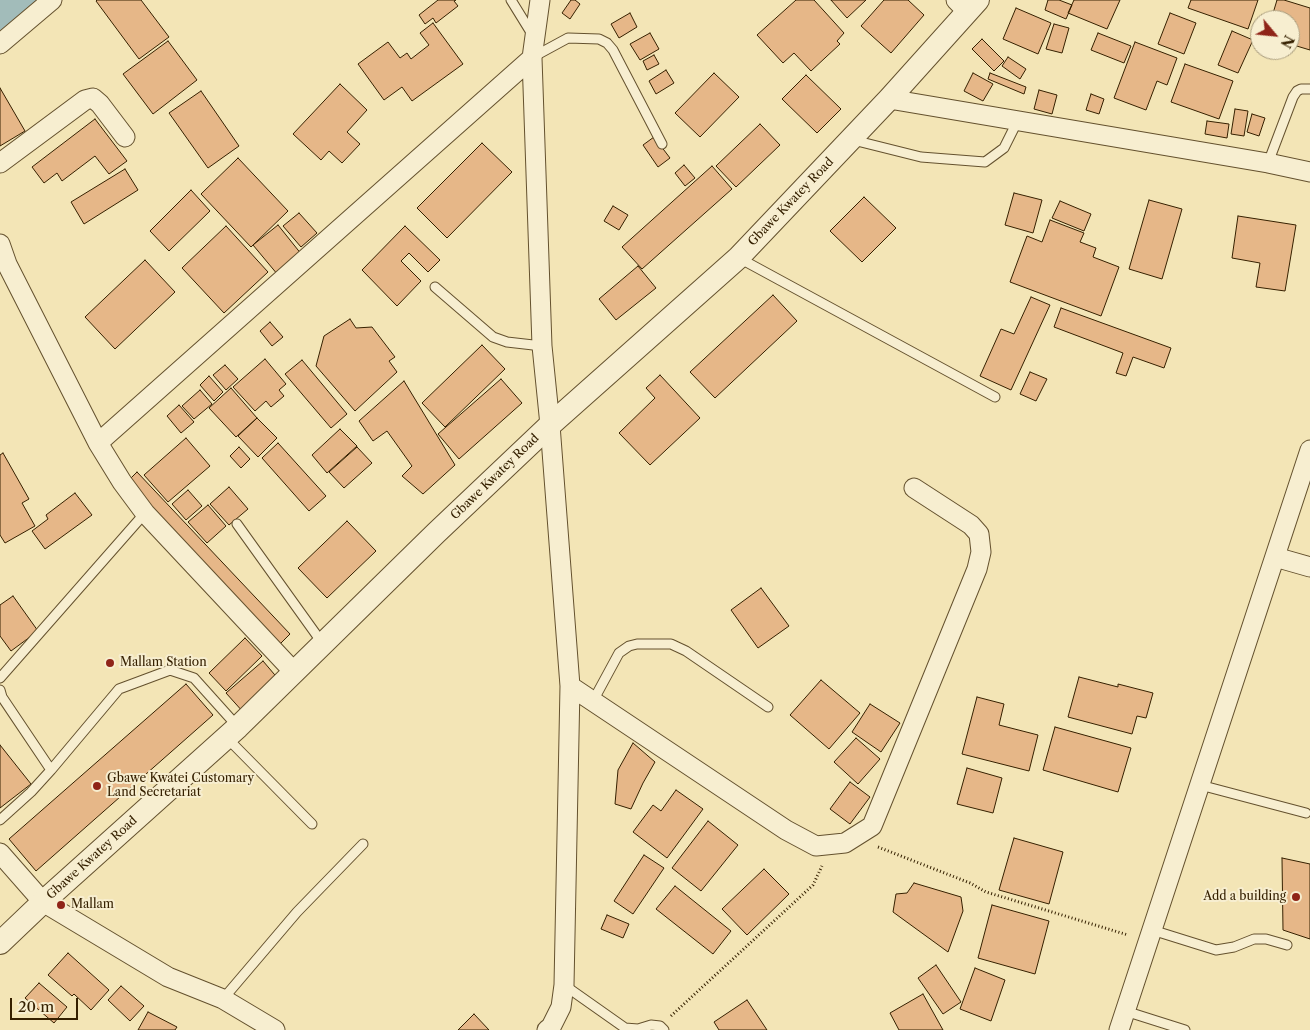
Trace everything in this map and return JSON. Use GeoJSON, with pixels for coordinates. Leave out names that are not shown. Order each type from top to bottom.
{"type":"FeatureCollection","features":[{"type":"Feature","properties":{"kind":"street"},"geometry":{"type":"LineString","coordinates":[[0,44],[52,0]]}},
{"type":"Feature","properties":{"kind":"street"},"geometry":{"type":"LineString","coordinates":[[540,0],[532,58],[542,346],[570,686],[564,985],[561,1007],[551,1027],[547,1030]]}},
{"type":"Feature","properties":{"kind":"street","name":"Gbawe Kwatey Road"},"geometry":{"type":"LineString","coordinates":[[0,943],[232,732],[550,425],[738,258],[890,99],[967,4]]}},
{"type":"Feature","properties":{"kind":"street"},"geometry":{"type":"LineString","coordinates":[[98,443],[532,58]]}},
{"type":"Feature","properties":{"kind":"street"},"geometry":{"type":"LineString","coordinates":[[0,163],[85,100],[93,98],[100,104],[125,137]]}},
{"type":"Feature","properties":{"kind":"street"},"geometry":{"type":"LineString","coordinates":[[890,99],[1268,163],[1310,172]]}},
{"type":"Feature","properties":{"kind":"street"},"geometry":{"type":"LineString","coordinates":[[0,244],[7,264],[98,443],[122,482],[146,513],[294,672]]}},
{"type":"Feature","properties":{"kind":"street"},"geometry":{"type":"LineString","coordinates":[[1118,1030],[1310,450]]}},
{"type":"Feature","properties":{"kind":"street"},"geometry":{"type":"LineString","coordinates":[[570,686],[786,830],[816,846],[845,843],[872,826],[978,569],[981,552],[979,534],[971,525],[914,488]]}},
{"type":"Feature","properties":{"kind":"street"},"geometry":{"type":"LineString","coordinates":[[1275,557],[1310,567]]}},
{"type":"Feature","properties":{"kind":"street"},"geometry":{"type":"LineString","coordinates":[[0,853],[43,902],[168,977],[223,999],[274,1030]]}},
{"type":"Feature","properties":{"kind":"lane"},"geometry":{"type":"LineString","coordinates":[[511,0],[535,39]]}},
{"type":"Feature","properties":{"kind":"lane"},"geometry":{"type":"LineString","coordinates":[[532,58],[568,38],[599,38],[607,43],[613,50],[662,144]]}},
{"type":"Feature","properties":{"kind":"lane"},"geometry":{"type":"LineString","coordinates":[[1268,163],[1293,97],[1301,89],[1310,89]]}},
{"type":"Feature","properties":{"kind":"lane"},"geometry":{"type":"LineString","coordinates":[[851,139],[921,156],[985,162],[1004,148],[1017,122]]}},
{"type":"Feature","properties":{"kind":"lane"},"geometry":{"type":"LineString","coordinates":[[738,258],[995,398]]}},
{"type":"Feature","properties":{"kind":"lane"},"geometry":{"type":"LineString","coordinates":[[434,288],[493,337],[506,342],[542,346]]}},
{"type":"Feature","properties":{"kind":"lane"},"geometry":{"type":"LineString","coordinates":[[0,678],[146,513]]}},
{"type":"Feature","properties":{"kind":"lane"},"geometry":{"type":"LineString","coordinates":[[237,524],[323,644]]}},
{"type":"Feature","properties":{"kind":"lane"},"geometry":{"type":"LineString","coordinates":[[593,701],[619,653],[629,646],[637,644],[671,644],[686,651],[768,707]]}},
{"type":"Feature","properties":{"kind":"lane"},"geometry":{"type":"LineString","coordinates":[[0,820],[52,770],[118,689],[170,670],[194,678],[232,732],[312,824]]}},
{"type":"Feature","properties":{"kind":"lane"},"geometry":{"type":"LineString","coordinates":[[0,690],[2,697],[52,770]]}},
{"type":"Feature","properties":{"kind":"lane"},"geometry":{"type":"LineString","coordinates":[[1200,785],[1306,813]]}},
{"type":"Feature","properties":{"kind":"lane"},"geometry":{"type":"LineString","coordinates":[[223,999],[297,912],[363,844]]}},
{"type":"Feature","properties":{"kind":"lane"},"geometry":{"type":"LineString","coordinates":[[1150,935],[1216,950],[1234,947],[1254,939],[1266,939],[1287,945]]}},
{"type":"Feature","properties":{"kind":"lane"},"geometry":{"type":"LineString","coordinates":[[564,985],[625,1028],[638,1029],[652,1025],[662,1028]]}},
{"type":"Feature","properties":{"kind":"lane"},"geometry":{"type":"LineString","coordinates":[[1125,1011],[1185,1030]]}},
{"type":"Feature","properties":{"kind":"path"},"geometry":{"type":"LineString","coordinates":[[854,837],[986,892],[1150,935]]}},
{"type":"Feature","properties":{"kind":"path"},"geometry":{"type":"LineString","coordinates":[[662,1028],[813,884],[830,844]]}},
{"type":"Feature","properties":{"kind":"building"},"geometry":{"type":"Polygon","coordinates":[[[97,0],[141,0],[169,37],[139,59],[97,0]]]}},
{"type":"Feature","properties":{"kind":"building"},"geometry":{"type":"Polygon","coordinates":[[[438,0],[456,0],[454,1],[458,6],[436,23],[433,18],[425,24],[419,15],[438,0]]]}},
{"type":"Feature","properties":{"kind":"building"},"geometry":{"type":"Polygon","coordinates":[[[571,0],[575,0],[580,4],[570,19],[562,13],[571,0]]]}},
{"type":"Feature","properties":{"kind":"building"},"geometry":{"type":"Polygon","coordinates":[[[796,0],[814,0],[844,33],[837,41],[840,44],[811,71],[794,53],[783,63],[757,35],[796,0]]]}},
{"type":"Feature","properties":{"kind":"building"},"geometry":{"type":"Polygon","coordinates":[[[831,0],[866,0],[847,18],[831,0]]]}},
{"type":"Feature","properties":{"kind":"building"},"geometry":{"type":"Polygon","coordinates":[[[884,0],[908,0],[924,15],[891,53],[861,26],[884,0]]]}},
{"type":"Feature","properties":{"kind":"building"},"geometry":{"type":"Polygon","coordinates":[[[1048,0],[1059,0],[1072,5],[1066,19],[1045,10],[1048,0]]]}},
{"type":"Feature","properties":{"kind":"building"},"geometry":{"type":"Polygon","coordinates":[[[1074,0],[1120,0],[1107,29],[1068,13],[1074,0]]]}},
{"type":"Feature","properties":{"kind":"building"},"geometry":{"type":"Polygon","coordinates":[[[1191,0],[1258,0],[1255,10],[1250,10],[1248,29],[1188,8],[1191,0]]]}},
{"type":"Feature","properties":{"kind":"building"},"geometry":{"type":"Polygon","coordinates":[[[1277,0],[1284,0],[1310,8],[1310,50],[1300,47],[1300,10],[1274,10],[1277,0]]]}},
{"type":"Feature","properties":{"kind":"building"},"geometry":{"type":"Polygon","coordinates":[[[1016,8],[1051,23],[1038,54],[1003,39],[1016,8]]]}},
{"type":"Feature","properties":{"kind":"building"},"geometry":{"type":"Polygon","coordinates":[[[630,13],[637,27],[619,38],[611,24],[630,13]]]}},
{"type":"Feature","properties":{"kind":"building"},"geometry":{"type":"Polygon","coordinates":[[[1170,13],[1196,23],[1184,54],[1158,44],[1170,13]]]}},
{"type":"Feature","properties":{"kind":"building"},"geometry":{"type":"Polygon","coordinates":[[[433,23],[463,64],[412,101],[402,87],[384,100],[358,64],[388,42],[400,58],[407,53],[411,59],[429,45],[420,33],[433,23]]]}},
{"type":"Feature","properties":{"kind":"building"},"geometry":{"type":"Polygon","coordinates":[[[1054,24],[1069,28],[1062,53],[1046,49],[1054,24]]]}},
{"type":"Feature","properties":{"kind":"building"},"geometry":{"type":"Polygon","coordinates":[[[1232,31],[1250,39],[1250,47],[1238,73],[1218,65],[1232,31]]]}},
{"type":"Feature","properties":{"kind":"building"},"geometry":{"type":"Polygon","coordinates":[[[650,33],[659,49],[640,60],[630,44],[650,33]]]}},
{"type":"Feature","properties":{"kind":"building"},"geometry":{"type":"Polygon","coordinates":[[[1098,33],[1131,46],[1124,63],[1091,50],[1098,33]]]}},
{"type":"Feature","properties":{"kind":"building"},"geometry":{"type":"Polygon","coordinates":[[[982,39],[1004,61],[994,71],[972,49],[982,39]]]}},
{"type":"Feature","properties":{"kind":"building"},"geometry":{"type":"Polygon","coordinates":[[[168,41],[197,80],[153,114],[123,74],[168,41]]]}},
{"type":"Feature","properties":{"kind":"building"},"geometry":{"type":"Polygon","coordinates":[[[1135,42],[1177,58],[1167,85],[1157,81],[1146,110],[1114,98],[1135,42]]]}},
{"type":"Feature","properties":{"kind":"building"},"geometry":{"type":"Polygon","coordinates":[[[654,55],[659,64],[647,70],[643,61],[654,55]]]}},
{"type":"Feature","properties":{"kind":"building"},"geometry":{"type":"Polygon","coordinates":[[[1008,57],[1026,69],[1020,79],[1002,66],[1008,57]]]}},
{"type":"Feature","properties":{"kind":"building"},"geometry":{"type":"Polygon","coordinates":[[[1185,64],[1233,81],[1219,119],[1171,102],[1185,64]]]}},
{"type":"Feature","properties":{"kind":"building"},"geometry":{"type":"Polygon","coordinates":[[[666,70],[674,83],[656,94],[649,81],[666,70]]]}},
{"type":"Feature","properties":{"kind":"building"},"geometry":{"type":"Polygon","coordinates":[[[714,73],[739,97],[700,137],[675,113],[714,73]]]}},
{"type":"Feature","properties":{"kind":"building"},"geometry":{"type":"Polygon","coordinates":[[[973,73],[993,84],[983,101],[964,91],[973,73]]]}},
{"type":"Feature","properties":{"kind":"building"},"geometry":{"type":"Polygon","coordinates":[[[990,73],[1026,87],[1024,94],[988,79],[990,73]]]}},
{"type":"Feature","properties":{"kind":"building"},"geometry":{"type":"Polygon","coordinates":[[[806,75],[841,109],[817,133],[782,99],[806,75]]]}},
{"type":"Feature","properties":{"kind":"building"},"geometry":{"type":"Polygon","coordinates":[[[340,84],[367,110],[347,132],[360,144],[342,163],[329,151],[321,160],[293,134],[340,84]]]}},
{"type":"Feature","properties":{"kind":"building"},"geometry":{"type":"Polygon","coordinates":[[[0,88],[25,131],[0,146],[0,88]]]}},
{"type":"Feature","properties":{"kind":"building"},"geometry":{"type":"Polygon","coordinates":[[[1039,90],[1057,95],[1052,114],[1034,109],[1039,90]]]}},
{"type":"Feature","properties":{"kind":"building"},"geometry":{"type":"Polygon","coordinates":[[[201,91],[239,146],[208,168],[169,113],[201,91]]]}},
{"type":"Feature","properties":{"kind":"building"},"geometry":{"type":"Polygon","coordinates":[[[1091,94],[1104,99],[1099,114],[1086,110],[1091,94]]]}},
{"type":"Feature","properties":{"kind":"building"},"geometry":{"type":"Polygon","coordinates":[[[1235,109],[1248,111],[1244,136],[1231,134],[1235,109]]]}},
{"type":"Feature","properties":{"kind":"building"},"geometry":{"type":"Polygon","coordinates":[[[1252,114],[1265,118],[1259,136],[1247,132],[1252,114]]]}},
{"type":"Feature","properties":{"kind":"building"},"geometry":{"type":"Polygon","coordinates":[[[95,119],[127,161],[109,174],[95,156],[62,181],[57,173],[44,183],[32,167],[95,119]]]}},
{"type":"Feature","properties":{"kind":"building"},"geometry":{"type":"Polygon","coordinates":[[[1207,121],[1229,124],[1227,138],[1205,134],[1207,121]]]}},
{"type":"Feature","properties":{"kind":"building"},"geometry":{"type":"Polygon","coordinates":[[[760,124],[780,145],[736,187],[716,166],[760,124]]]}},
{"type":"Feature","properties":{"kind":"building"},"geometry":{"type":"Polygon","coordinates":[[[654,137],[670,158],[658,167],[643,145],[654,137]]]}},
{"type":"Feature","properties":{"kind":"building"},"geometry":{"type":"Polygon","coordinates":[[[482,143],[512,172],[447,238],[417,208],[482,143]]]}},
{"type":"Feature","properties":{"kind":"building"},"geometry":{"type":"Polygon","coordinates":[[[238,158],[288,211],[251,247],[201,194],[238,158]]]}},
{"type":"Feature","properties":{"kind":"building"},"geometry":{"type":"Polygon","coordinates":[[[684,165],[695,178],[685,186],[675,173],[684,165]]]}},
{"type":"Feature","properties":{"kind":"building"},"geometry":{"type":"Polygon","coordinates":[[[712,166],[732,189],[642,269],[622,247],[712,166]]]}},
{"type":"Feature","properties":{"kind":"building"},"geometry":{"type":"Polygon","coordinates":[[[125,169],[138,190],[84,224],[71,202],[125,169]]]}},
{"type":"Feature","properties":{"kind":"building"},"geometry":{"type":"Polygon","coordinates":[[[191,190],[210,211],[169,251],[150,231],[191,190]]]}},
{"type":"Feature","properties":{"kind":"building"},"geometry":{"type":"Polygon","coordinates":[[[1014,193],[1042,200],[1033,233],[1005,225],[1014,193]]]}},
{"type":"Feature","properties":{"kind":"building"},"geometry":{"type":"Polygon","coordinates":[[[864,197],[896,228],[862,262],[830,231],[864,197]]]}},
{"type":"Feature","properties":{"kind":"building"},"geometry":{"type":"Polygon","coordinates":[[[1149,200],[1182,209],[1162,279],[1129,269],[1149,200]]]}},
{"type":"Feature","properties":{"kind":"building"},"geometry":{"type":"Polygon","coordinates":[[[1060,201],[1091,214],[1084,231],[1052,218],[1060,201]]]}},
{"type":"Feature","properties":{"kind":"building"},"geometry":{"type":"Polygon","coordinates":[[[613,206],[628,215],[619,230],[604,221],[613,206]]]}},
{"type":"Feature","properties":{"kind":"building"},"geometry":{"type":"Polygon","coordinates":[[[299,213],[317,233],[301,247],[283,226],[299,213]]]}},
{"type":"Feature","properties":{"kind":"building"},"geometry":{"type":"Polygon","coordinates":[[[1238,216],[1296,225],[1285,291],[1256,287],[1260,263],[1232,258],[1238,216]]]}},
{"type":"Feature","properties":{"kind":"building"},"geometry":{"type":"Polygon","coordinates":[[[1050,220],[1084,233],[1080,242],[1096,248],[1093,257],[1119,267],[1101,316],[1010,282],[1027,236],[1042,242],[1050,220]]]}},
{"type":"Feature","properties":{"kind":"building"},"geometry":{"type":"Polygon","coordinates":[[[278,225],[302,255],[278,275],[253,245],[278,225]]]}},
{"type":"Feature","properties":{"kind":"building"},"geometry":{"type":"Polygon","coordinates":[[[226,226],[268,272],[224,313],[182,268],[226,226]]]}},
{"type":"Feature","properties":{"kind":"building"},"geometry":{"type":"Polygon","coordinates":[[[405,226],[440,260],[428,272],[409,253],[401,261],[421,281],[397,306],[362,270],[405,226]]]}},
{"type":"Feature","properties":{"kind":"building"},"geometry":{"type":"Polygon","coordinates":[[[145,260],[175,292],[115,349],[85,317],[145,260]]]}},
{"type":"Feature","properties":{"kind":"building"},"geometry":{"type":"Polygon","coordinates":[[[638,266],[656,288],[616,320],[599,299],[638,266]]]}},
{"type":"Feature","properties":{"kind":"building"},"geometry":{"type":"Polygon","coordinates":[[[773,295],[797,321],[715,398],[690,372],[773,295]]]}},
{"type":"Feature","properties":{"kind":"building"},"geometry":{"type":"Polygon","coordinates":[[[1031,297],[1050,305],[1011,390],[980,376],[1001,329],[1014,334],[1031,297]]]}},
{"type":"Feature","properties":{"kind":"building"},"geometry":{"type":"Polygon","coordinates":[[[1061,308],[1171,348],[1164,368],[1133,357],[1126,376],[1116,373],[1123,353],[1054,327],[1061,308]]]}},
{"type":"Feature","properties":{"kind":"building"},"geometry":{"type":"Polygon","coordinates":[[[350,319],[356,328],[372,327],[395,357],[389,361],[397,372],[355,411],[316,366],[324,336],[350,319]]]}},
{"type":"Feature","properties":{"kind":"building"},"geometry":{"type":"Polygon","coordinates":[[[270,322],[283,337],[272,346],[260,331],[270,322]]]}},
{"type":"Feature","properties":{"kind":"building"},"geometry":{"type":"Polygon","coordinates":[[[482,345],[505,369],[445,427],[422,403],[482,345]]]}},
{"type":"Feature","properties":{"kind":"building"},"geometry":{"type":"Polygon","coordinates":[[[265,359],[286,384],[279,390],[284,396],[271,407],[266,401],[255,411],[233,387],[265,359]]]}},
{"type":"Feature","properties":{"kind":"building"},"geometry":{"type":"Polygon","coordinates":[[[302,360],[347,414],[331,428],[285,374],[302,360]]]}},
{"type":"Feature","properties":{"kind":"building"},"geometry":{"type":"Polygon","coordinates":[[[225,365],[238,379],[226,390],[213,375],[225,365]]]}},
{"type":"Feature","properties":{"kind":"building"},"geometry":{"type":"Polygon","coordinates":[[[1030,372],[1047,379],[1036,401],[1020,394],[1030,372]]]}},
{"type":"Feature","properties":{"kind":"building"},"geometry":{"type":"Polygon","coordinates":[[[660,375],[700,418],[650,465],[619,433],[655,398],[646,388],[660,375]]]}},
{"type":"Feature","properties":{"kind":"building"},"geometry":{"type":"Polygon","coordinates":[[[209,376],[223,392],[214,401],[200,385],[209,376]]]}},
{"type":"Feature","properties":{"kind":"building"},"geometry":{"type":"Polygon","coordinates":[[[501,379],[522,403],[459,459],[438,434],[501,379]]]}},
{"type":"Feature","properties":{"kind":"building"},"geometry":{"type":"Polygon","coordinates":[[[404,381],[455,465],[423,494],[402,476],[412,466],[387,431],[373,441],[359,421],[404,381]]]}},
{"type":"Feature","properties":{"kind":"building"},"geometry":{"type":"Polygon","coordinates":[[[231,388],[257,418],[236,437],[209,408],[231,388]]]}},
{"type":"Feature","properties":{"kind":"building"},"geometry":{"type":"Polygon","coordinates":[[[200,390],[212,404],[194,419],[182,406],[200,390]]]}},
{"type":"Feature","properties":{"kind":"building"},"geometry":{"type":"Polygon","coordinates":[[[179,405],[194,422],[181,433],[167,416],[179,405]]]}},
{"type":"Feature","properties":{"kind":"building"},"geometry":{"type":"Polygon","coordinates":[[[257,418],[277,438],[258,457],[238,436],[257,418]]]}},
{"type":"Feature","properties":{"kind":"building"},"geometry":{"type":"Polygon","coordinates":[[[340,429],[357,446],[327,473],[312,455],[340,429]]]}},
{"type":"Feature","properties":{"kind":"building"},"geometry":{"type":"Polygon","coordinates":[[[186,438],[210,466],[168,502],[144,475],[186,438]]]}},
{"type":"Feature","properties":{"kind":"building"},"geometry":{"type":"Polygon","coordinates":[[[278,443],[326,496],[309,511],[262,458],[278,443]]]}},
{"type":"Feature","properties":{"kind":"building"},"geometry":{"type":"Polygon","coordinates":[[[239,447],[250,459],[241,468],[230,456],[239,447]]]}},
{"type":"Feature","properties":{"kind":"building"},"geometry":{"type":"Polygon","coordinates":[[[357,447],[372,463],[344,488],[329,472],[357,447]]]}},
{"type":"Feature","properties":{"kind":"building"},"geometry":{"type":"Polygon","coordinates":[[[3,453],[29,499],[22,503],[35,526],[5,543],[0,535],[0,455],[3,453]]]}},
{"type":"Feature","properties":{"kind":"building"},"geometry":{"type":"Polygon","coordinates":[[[137,472],[290,634],[279,645],[125,484],[137,472]]]}},
{"type":"Feature","properties":{"kind":"building"},"geometry":{"type":"Polygon","coordinates":[[[229,487],[248,509],[229,525],[210,504],[229,487]]]}},
{"type":"Feature","properties":{"kind":"building"},"geometry":{"type":"Polygon","coordinates":[[[188,490],[202,506],[186,520],[172,504],[188,490]]]}},
{"type":"Feature","properties":{"kind":"building"},"geometry":{"type":"Polygon","coordinates":[[[75,493],[92,515],[45,549],[32,531],[48,519],[46,515],[75,493]]]}},
{"type":"Feature","properties":{"kind":"building"},"geometry":{"type":"Polygon","coordinates":[[[208,505],[226,526],[207,543],[188,522],[208,505]]]}},
{"type":"Feature","properties":{"kind":"building"},"geometry":{"type":"Polygon","coordinates":[[[347,521],[376,551],[327,598],[298,568],[347,521]]]}},
{"type":"Feature","properties":{"kind":"building"},"geometry":{"type":"Polygon","coordinates":[[[761,588],[789,626],[758,648],[731,610],[761,588]]]}},
{"type":"Feature","properties":{"kind":"building"},"geometry":{"type":"Polygon","coordinates":[[[13,596],[38,631],[11,651],[0,636],[0,605],[13,596]]]}},
{"type":"Feature","properties":{"kind":"building"},"geometry":{"type":"Polygon","coordinates":[[[245,638],[262,656],[226,691],[209,673],[245,638]]]}},
{"type":"Feature","properties":{"kind":"building"},"geometry":{"type":"Polygon","coordinates":[[[263,661],[280,681],[244,713],[226,693],[263,661]]]}},
{"type":"Feature","properties":{"kind":"building"},"geometry":{"type":"Polygon","coordinates":[[[1079,677],[1118,687],[1118,684],[1153,693],[1146,718],[1137,716],[1132,734],[1068,717],[1079,677]]]}},
{"type":"Feature","properties":{"kind":"building"},"geometry":{"type":"Polygon","coordinates":[[[821,680],[860,713],[829,749],[790,715],[821,680]]]}},
{"type":"Feature","properties":{"kind":"building"},"geometry":{"type":"Polygon","coordinates":[[[186,684],[213,715],[36,871],[9,839],[186,684]]]}},
{"type":"Feature","properties":{"kind":"building"},"geometry":{"type":"Polygon","coordinates":[[[977,697],[1004,704],[999,725],[1038,735],[1029,771],[962,754],[977,697]]]}},
{"type":"Feature","properties":{"kind":"building"},"geometry":{"type":"Polygon","coordinates":[[[870,704],[900,723],[881,752],[852,732],[870,704]]]}},
{"type":"Feature","properties":{"kind":"building"},"geometry":{"type":"Polygon","coordinates":[[[1055,727],[1131,748],[1118,792],[1043,770],[1055,727]]]}},
{"type":"Feature","properties":{"kind":"building"},"geometry":{"type":"Polygon","coordinates":[[[856,738],[880,759],[858,784],[834,762],[856,738]]]}},
{"type":"Feature","properties":{"kind":"building"},"geometry":{"type":"Polygon","coordinates":[[[633,743],[655,762],[631,809],[615,804],[618,770],[633,743]]]}},
{"type":"Feature","properties":{"kind":"building"},"geometry":{"type":"Polygon","coordinates":[[[0,745],[31,784],[0,808],[0,745]]]}},
{"type":"Feature","properties":{"kind":"building"},"geometry":{"type":"Polygon","coordinates":[[[967,768],[1002,778],[993,813],[957,804],[967,768]]]}},
{"type":"Feature","properties":{"kind":"building"},"geometry":{"type":"Polygon","coordinates":[[[850,782],[870,797],[850,824],[830,809],[850,782]]]}},
{"type":"Feature","properties":{"kind":"building"},"geometry":{"type":"Polygon","coordinates":[[[676,790],[703,809],[667,858],[633,832],[653,805],[661,811],[676,790]]]}},
{"type":"Feature","properties":{"kind":"building"},"geometry":{"type":"Polygon","coordinates":[[[708,821],[738,845],[701,891],[672,868],[708,821]]]}},
{"type":"Feature","properties":{"kind":"building"},"geometry":{"type":"Polygon","coordinates":[[[1014,838],[1063,852],[1049,904],[999,890],[1014,838]]]}},
{"type":"Feature","properties":{"kind":"building"},"geometry":{"type":"Polygon","coordinates":[[[644,855],[664,868],[633,914],[614,901],[644,855]]]}},
{"type":"Feature","properties":{"kind":"building","name":"Add a building"},"geometry":{"type":"Polygon","coordinates":[[[1282,858],[1310,864],[1310,939],[1283,930],[1282,858]]]}},
{"type":"Feature","properties":{"kind":"building"},"geometry":{"type":"Polygon","coordinates":[[[764,869],[789,894],[747,935],[722,909],[764,869]]]}},
{"type":"Feature","properties":{"kind":"building"},"geometry":{"type":"Polygon","coordinates":[[[914,883],[961,897],[963,911],[948,952],[893,912],[896,894],[907,893],[914,883]]]}},
{"type":"Feature","properties":{"kind":"building"},"geometry":{"type":"Polygon","coordinates":[[[675,886],[731,931],[713,954],[656,909],[675,886]]]}},
{"type":"Feature","properties":{"kind":"building"},"geometry":{"type":"Polygon","coordinates":[[[992,905],[1049,921],[1035,974],[978,958],[992,905]]]}},
{"type":"Feature","properties":{"kind":"building"},"geometry":{"type":"Polygon","coordinates":[[[607,915],[629,924],[623,938],[601,929],[607,915]]]}},
{"type":"Feature","properties":{"kind":"building"},"geometry":{"type":"Polygon","coordinates":[[[68,953],[109,990],[91,1010],[74,994],[72,996],[48,975],[68,953]]]}},
{"type":"Feature","properties":{"kind":"building"},"geometry":{"type":"Polygon","coordinates":[[[936,965],[961,1002],[943,1014],[918,978],[936,965]]]}},
{"type":"Feature","properties":{"kind":"building"},"geometry":{"type":"Polygon","coordinates":[[[975,968],[1005,980],[991,1021],[960,1009],[975,968]]]}},
{"type":"Feature","properties":{"kind":"building"},"geometry":{"type":"Polygon","coordinates":[[[39,983],[67,1007],[54,1023],[25,998],[39,983]]]}},
{"type":"Feature","properties":{"kind":"building"},"geometry":{"type":"Polygon","coordinates":[[[121,986],[144,1006],[130,1021],[108,1000],[121,986]]]}},
{"type":"Feature","properties":{"kind":"building"},"geometry":{"type":"Polygon","coordinates":[[[923,994],[943,1030],[899,1030],[890,1013],[923,994]]]}},
{"type":"Feature","properties":{"kind":"building"},"geometry":{"type":"Polygon","coordinates":[[[747,1000],[767,1030],[719,1030],[714,1022],[747,1000]]]}},
{"type":"Feature","properties":{"kind":"building"},"geometry":{"type":"Polygon","coordinates":[[[148,1012],[177,1027],[175,1030],[138,1030],[148,1012]]]}},
{"type":"Feature","properties":{"kind":"building"},"geometry":{"type":"Polygon","coordinates":[[[474,1014],[489,1030],[458,1030],[474,1014]]]}},
{"type":"Feature","properties":{"kind":"waterway"},"geometry":{"type":"LineString","coordinates":[[0,13],[19,0]]}},
{"type":"Feature","properties":{"kind":"place","name":"Mallam Station"},"geometry":{"type":"Point","coordinates":[110,663]}},
{"type":"Feature","properties":{"kind":"place","name":"Gbawe Kwatei Customary Land Secretariat"},"geometry":{"type":"Point","coordinates":[97,786]}},
{"type":"Feature","properties":{"kind":"place","name":"Add a building"},"geometry":{"type":"Point","coordinates":[1296,897]}},
{"type":"Feature","properties":{"kind":"place","name":"Mallam"},"geometry":{"type":"Point","coordinates":[61,905]}}]}
